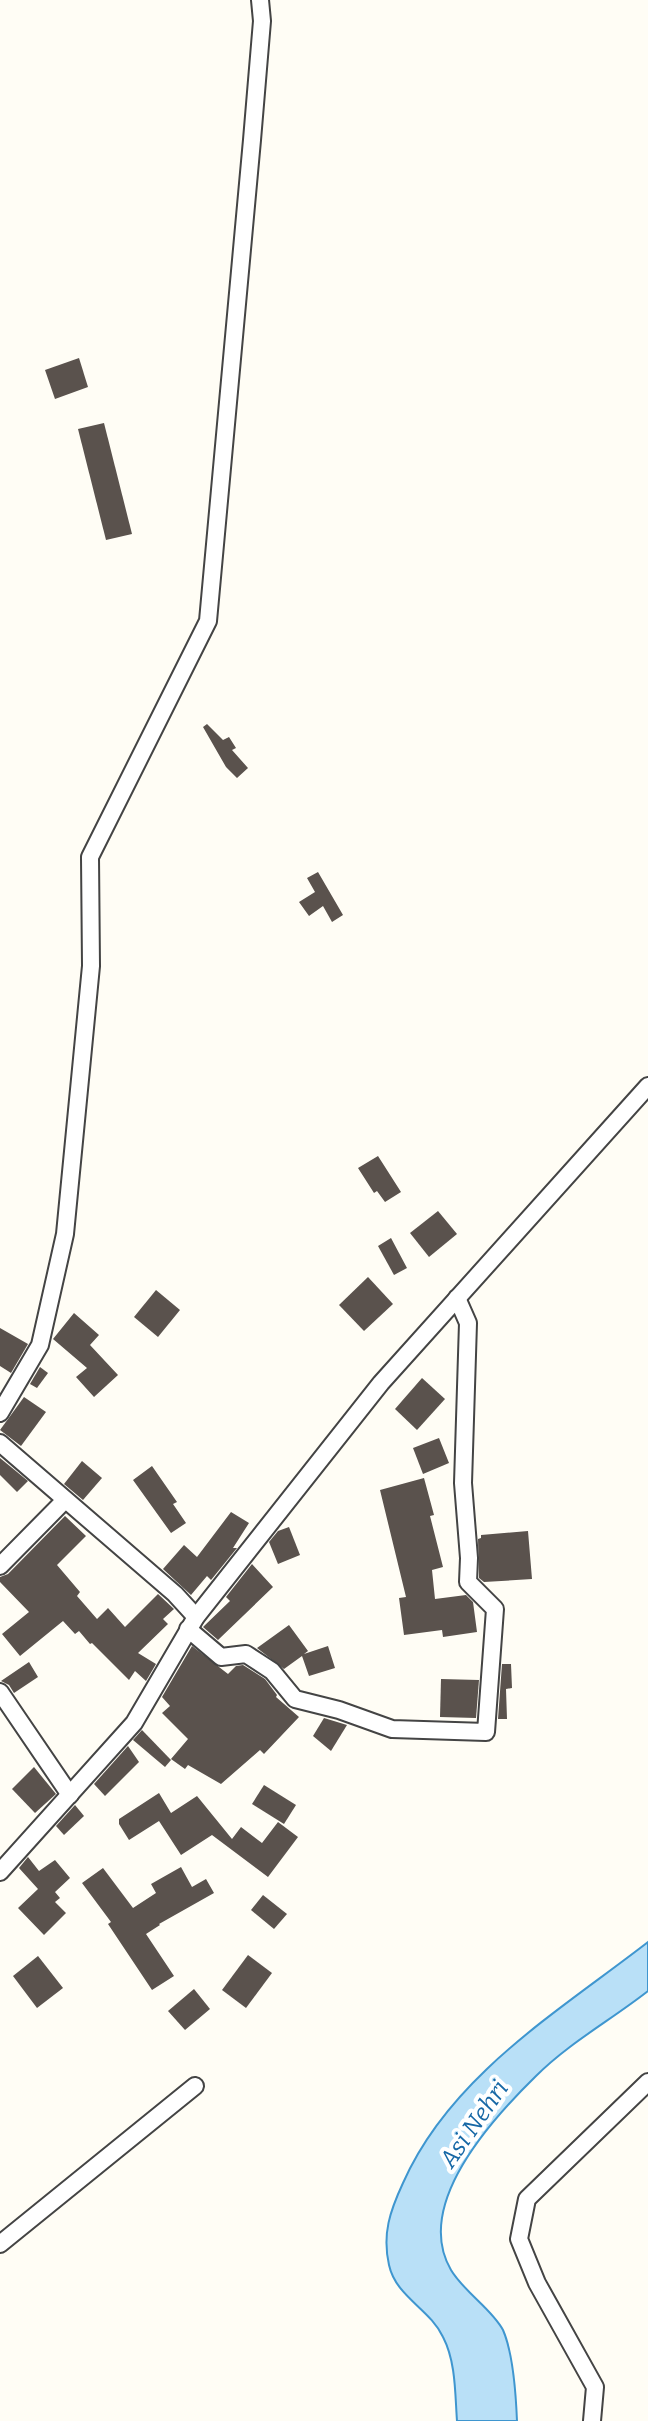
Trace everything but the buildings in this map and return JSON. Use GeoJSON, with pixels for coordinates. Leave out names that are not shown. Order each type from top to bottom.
{"type":"FeatureCollection","features":[{"type":"Feature","properties":{"kind":"street"},"geometry":{"type":"LineString","coordinates":[[0,1413],[40,1345],[65,1234],[91,966],[90,857],[208,621],[255,111],[262,21],[260,0]]}},
{"type":"Feature","properties":{"kind":"street"},"geometry":{"type":"LineString","coordinates":[[0,1872],[134,1723],[192,1623],[381,1383],[648,1086]]}},
{"type":"Feature","properties":{"kind":"street"},"geometry":{"type":"LineString","coordinates":[[0,1443],[175,1594],[192,1623],[221,1657],[246,1654],[272,1671],[295,1699],[339,1710],[392,1729],[486,1732],[495,1609],[468,1582],[463,1483],[468,1323],[457,1298]]}},
{"type":"Feature","properties":{"kind":"street"},"geometry":{"type":"LineString","coordinates":[[0,1566],[65,1500]]}},
{"type":"Feature","properties":{"kind":"street"},"geometry":{"type":"LineString","coordinates":[[0,1692],[70,1795]]}},
{"type":"Feature","properties":{"kind":"street"},"geometry":{"type":"LineString","coordinates":[[592,2421],[595,2387],[537,2283],[519,2239],[527,2199],[648,2082]]}},
{"type":"Feature","properties":{"kind":"street"},"geometry":{"type":"LineString","coordinates":[[0,2244],[195,2086]]}},
{"type":"Feature","properties":{"kind":"water","name":"Asi Nehri"},"geometry":{"type":"Polygon","coordinates":[[[648,1942],[648,1991],[562,2053],[518,2094],[480,2139],[450,2191],[442,2218],[442,2245],[451,2270],[503,2330],[512,2362],[517,2421],[457,2421],[454,2378],[443,2337],[430,2318],[399,2286],[389,2265],[387,2233],[394,2203],[423,2145],[478,2078],[544,2020],[648,1942]]]}}]}
